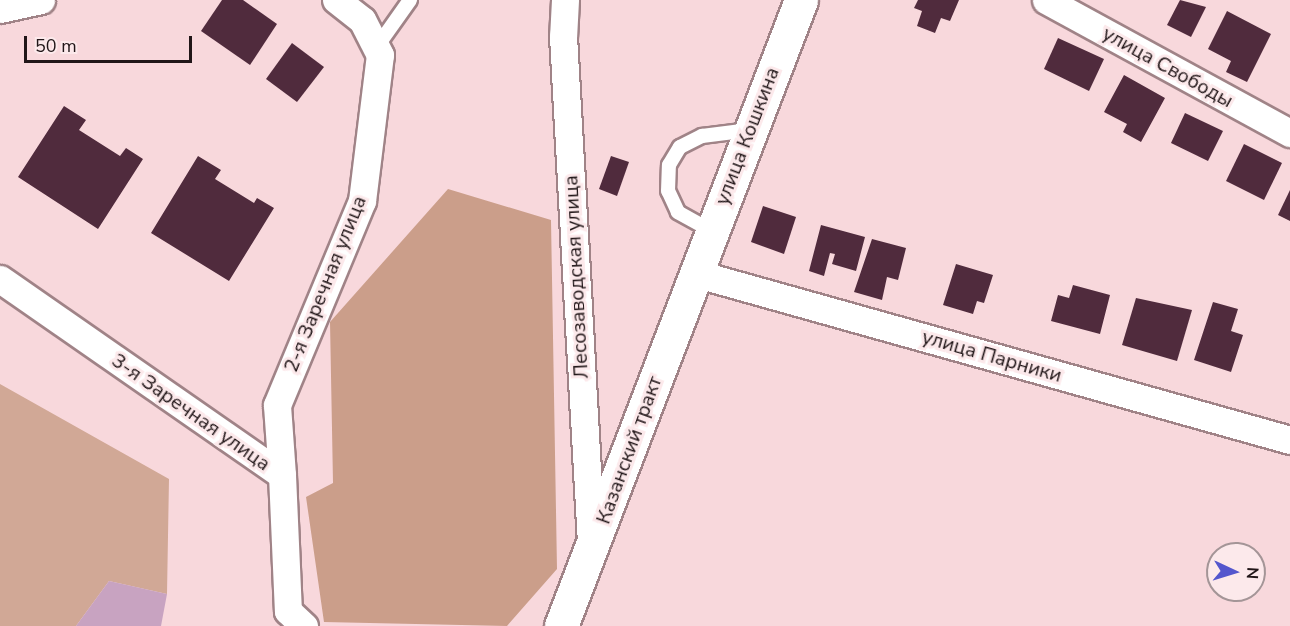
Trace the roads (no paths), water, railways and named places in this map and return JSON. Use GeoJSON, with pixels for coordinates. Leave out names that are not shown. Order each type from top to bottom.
{"type":"FeatureCollection","features":[{"type":"Feature","properties":{"kind":"main road","name":"улица Кошкина"},"geometry":{"type":"LineString","coordinates":[[694,273],[801,0]]}},
{"type":"Feature","properties":{"kind":"main road","name":"Казанский тракт"},"geometry":{"type":"LineString","coordinates":[[561,626],[591,554],[694,273]]}},
{"type":"Feature","properties":{"kind":"street"},"geometry":{"type":"LineString","coordinates":[[0,9],[41,0]]}},
{"type":"Feature","properties":{"kind":"street","name":"2-я Заречная улица"},"geometry":{"type":"LineString","coordinates":[[282,475],[277,405],[362,201],[380,56],[362,20],[336,0]]}},
{"type":"Feature","properties":{"kind":"street","name":"Лесозаводская улица"},"geometry":{"type":"LineString","coordinates":[[565,0],[562,36],[591,554]]}},
{"type":"Feature","properties":{"kind":"street","name":"улица Свободы"},"geometry":{"type":"LineString","coordinates":[[1046,0],[1290,133]]}},
{"type":"Feature","properties":{"kind":"street","name":"улица Парники"},"geometry":{"type":"LineString","coordinates":[[694,273],[1290,440]]}},
{"type":"Feature","properties":{"kind":"street","name":"3-я Заречная улица"},"geometry":{"type":"LineString","coordinates":[[0,279],[282,475],[288,611],[304,626]]}},
{"type":"Feature","properties":{"kind":"lane"},"geometry":{"type":"LineString","coordinates":[[376,48],[396,27],[411,0]]}},
{"type":"Feature","properties":{"kind":"lane"},"geometry":{"type":"LineString","coordinates":[[710,230],[678,212],[668,191],[669,165],[680,147],[702,135],[750,130]]}}]}
